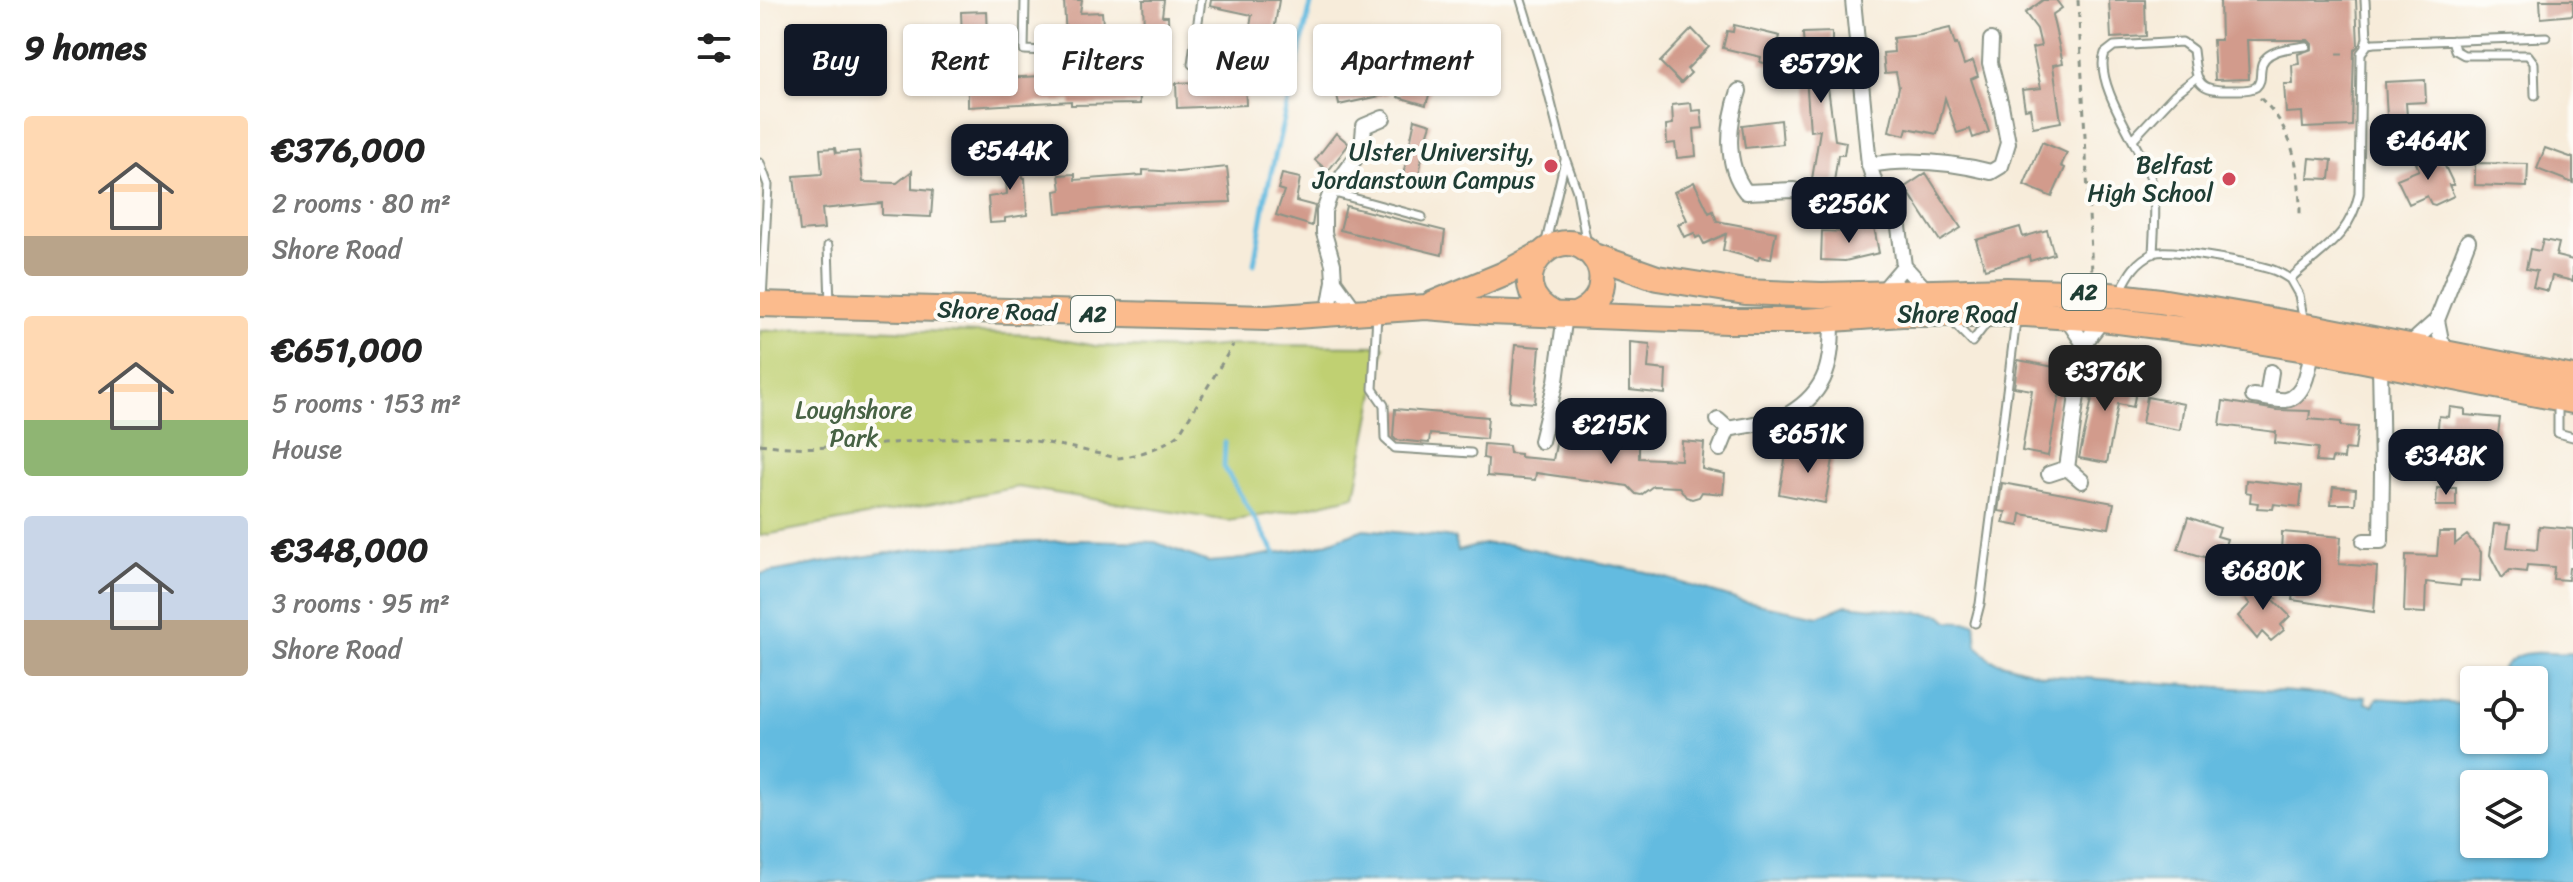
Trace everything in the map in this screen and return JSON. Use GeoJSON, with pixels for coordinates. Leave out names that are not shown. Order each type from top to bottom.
{"type":"FeatureCollection","features":[{"type":"Feature","properties":{"kind":"highway","name":"A2"},"geometry":{"type":"LineString","coordinates":[[1541,253],[1561,244],[1580,246],[1590,253]]}},
{"type":"Feature","properties":{"kind":"highway","name":"Shore Road"},"geometry":{"type":"LineString","coordinates":[[1426,307],[1502,275],[1541,253]]}},
{"type":"Feature","properties":{"kind":"highway"},"geometry":{"type":"LineString","coordinates":[[1541,253],[1530,273],[1530,284],[1538,303],[1565,315],[1593,304],[1598,295],[1601,274],[1590,253]]}},
{"type":"Feature","properties":{"kind":"highway","name":"Shore Road"},"geometry":{"type":"LineString","coordinates":[[1590,253],[1657,278],[1745,292],[1822,295],[1927,291],[2118,296],[2305,326],[2573,378]]}},
{"type":"Feature","properties":{"kind":"highway","name":"Shore Road"},"geometry":{"type":"LineString","coordinates":[[761,304],[1213,317],[1328,315],[1426,307],[1727,321],[2006,313],[2065,316],[2312,350],[2566,400]]}},
{"type":"Feature","properties":{"kind":"street"},"geometry":{"type":"LineString","coordinates":[[1853,0],[1869,165],[1882,198],[1899,227],[1904,266],[1927,291]]}},
{"type":"Feature","properties":{"kind":"street"},"geometry":{"type":"LineString","coordinates":[[1869,165],[1893,161],[1930,161],[1991,172],[2001,166],[2008,143],[1990,63],[1991,40]]}},
{"type":"Feature","properties":{"kind":"street"},"geometry":{"type":"LineString","coordinates":[[1739,91],[1732,112],[1730,146],[1735,179],[1746,192],[1794,190],[1835,204],[1856,206],[1882,198]]}},
{"type":"Feature","properties":{"kind":"street"},"geometry":{"type":"LineString","coordinates":[[1328,315],[1334,281],[1333,264],[1324,233],[1324,211],[1331,192],[1362,149],[1364,126],[1383,118]]}},
{"type":"Feature","properties":{"kind":"street"},"geometry":{"type":"LineString","coordinates":[[2408,346],[2437,320],[2468,241]]}},
{"type":"Feature","properties":{"kind":"street"},"geometry":{"type":"LineString","coordinates":[[1881,293],[1904,266]]}},
{"type":"Feature","properties":{"kind":"street"},"geometry":{"type":"LineString","coordinates":[[1334,281],[1367,313]]}},
{"type":"Feature","properties":{"kind":"street"},"geometry":{"type":"LineString","coordinates":[[1541,441],[1565,315]]}},
{"type":"Feature","properties":{"kind":"street"},"geometry":{"type":"LineString","coordinates":[[2065,316],[2084,344]]}},
{"type":"Feature","properties":{"kind":"street"},"geometry":{"type":"LineString","coordinates":[[1720,449],[1723,425],[1787,416],[1820,389],[1830,360],[1832,318]]}},
{"type":"Feature","properties":{"kind":"street"},"geometry":{"type":"LineString","coordinates":[[2067,468],[2084,344],[2103,319]]}},
{"type":"Feature","properties":{"kind":"street"},"geometry":{"type":"LineString","coordinates":[[2437,320],[2441,340],[2449,355]]}},
{"type":"Feature","properties":{"kind":"street"},"geometry":{"type":"LineString","coordinates":[[2271,372],[2260,396],[2287,400],[2297,394],[2307,374],[2312,350]]}},
{"type":"Feature","properties":{"kind":"street"},"geometry":{"type":"LineString","coordinates":[[2364,541],[2381,541],[2380,364]]}},
{"type":"Feature","properties":{"kind":"street"},"geometry":{"type":"LineString","coordinates":[[2049,474],[2067,468]]}},
{"type":"Feature","properties":{"kind":"street"},"geometry":{"type":"LineString","coordinates":[[2067,468],[2082,481]]}},
{"type":"Feature","properties":{"kind":"lane"},"geometry":{"type":"LineString","coordinates":[[1025,0],[1024,50],[1034,50]]}},
{"type":"Feature","properties":{"kind":"lane"},"geometry":{"type":"LineString","coordinates":[[1198,24],[1201,0]]}},
{"type":"Feature","properties":{"kind":"lane"},"geometry":{"type":"LineString","coordinates":[[1521,0],[1577,191],[1590,253]]}},
{"type":"Feature","properties":{"kind":"lane"},"geometry":{"type":"LineString","coordinates":[[2290,279],[2332,243],[2355,213],[2359,194],[2361,53],[2367,38],[2365,0]]}},
{"type":"Feature","properties":{"kind":"lane"},"geometry":{"type":"LineString","coordinates":[[2364,48],[2374,43],[2546,37]]}},
{"type":"Feature","properties":{"kind":"lane"},"geometry":{"type":"LineString","coordinates":[[2452,40],[2455,50],[2464,55],[2528,55],[2534,63],[2535,95]]}},
{"type":"Feature","properties":{"kind":"lane"},"geometry":{"type":"LineString","coordinates":[[2153,254],[2154,198],[2149,175],[2110,92],[2103,68],[2103,58],[2108,49],[2114,46],[2189,44],[2193,50],[2197,77],[2204,88],[2212,90],[2256,87],[2260,65],[2266,58],[2284,48],[2306,46]]}},
{"type":"Feature","properties":{"kind":"lane"},"geometry":{"type":"LineString","coordinates":[[2133,139],[2175,94],[2197,77]]}},
{"type":"Feature","properties":{"kind":"lane"},"geometry":{"type":"LineString","coordinates":[[1541,253],[1555,211],[1565,158]]}},
{"type":"Feature","properties":{"kind":"lane"},"geometry":{"type":"LineString","coordinates":[[760,163],[768,185],[761,304]]}},
{"type":"Feature","properties":{"kind":"lane"},"geometry":{"type":"LineString","coordinates":[[1331,192],[1422,217]]}},
{"type":"Feature","properties":{"kind":"lane"},"geometry":{"type":"LineString","coordinates":[[828,246],[830,306]]}},
{"type":"Feature","properties":{"kind":"lane"},"geometry":{"type":"LineString","coordinates":[[2118,296],[2133,268],[2160,251],[2253,265],[2276,271],[2290,279],[2299,295],[2305,326]]}},
{"type":"Feature","properties":{"kind":"lane"},"geometry":{"type":"LineString","coordinates":[[1367,313],[1373,389],[1384,405],[1385,439],[1395,448],[1471,453]]}},
{"type":"Feature","properties":{"kind":"lane"},"geometry":{"type":"LineString","coordinates":[[1975,623],[1980,604],[2006,313]]}},
{"type":"Feature","properties":{"kind":"lane"},"geometry":{"type":"LineString","coordinates":[[2566,400],[2558,433],[2573,437]]}},
{"type":"Feature","properties":{"kind":"lane"},"geometry":{"type":"LineString","coordinates":[[1549,410],[1605,415]]}},
{"type":"Feature","properties":{"kind":"path"},"geometry":{"type":"LineString","coordinates":[[2078,0],[2093,293]]}},
{"type":"Feature","properties":{"kind":"path"},"geometry":{"type":"LineString","coordinates":[[2247,89],[2275,111],[2289,138],[2297,166],[2300,214]]}},
{"type":"Feature","properties":{"kind":"path"},"geometry":{"type":"LineString","coordinates":[[760,444],[803,447],[999,437],[1038,440],[1117,458],[1128,457],[1170,442],[1179,434],[1233,345]]}},
{"type":"Feature","properties":{"kind":"green space","name":"Loughshore Park"},"geometry":{"type":"Polygon","coordinates":[[[839,328],[1034,335],[1095,346],[1183,349],[1233,345],[1384,346],[1355,496],[1229,521],[1018,487],[760,536],[760,331],[839,328]]]}},
{"type":"Feature","properties":{"kind":"water"},"geometry":{"type":"Polygon","coordinates":[[[1364,529],[1455,538],[1458,551],[1484,544],[1507,544],[1646,572],[1742,601],[1819,616],[1846,605],[1942,615],[1949,621],[1975,623],[1977,645],[1991,660],[2043,675],[2366,697],[2365,703],[2373,705],[2377,698],[2460,704],[2460,754],[2548,754],[2548,666],[2504,666],[2528,653],[2573,653],[2573,882],[760,882],[760,574],[930,547],[1079,540],[1155,542],[1208,562],[1318,546],[1364,529]]]}},
{"type":"Feature","properties":{"kind":"building"},"geometry":{"type":"Polygon","coordinates":[[[1064,0],[1082,0],[1080,13],[1102,12],[1103,24],[1065,24],[1064,0]]]}},
{"type":"Feature","properties":{"kind":"building"},"geometry":{"type":"Polygon","coordinates":[[[1143,0],[1164,0],[1162,16],[1168,16],[1168,24],[1144,24],[1143,0]]]}},
{"type":"Feature","properties":{"kind":"building"},"geometry":{"type":"Polygon","coordinates":[[[1211,0],[1279,0],[1275,24],[1250,24],[1252,15],[1210,6],[1211,0]]]}},
{"type":"Feature","properties":{"kind":"building"},"geometry":{"type":"Polygon","coordinates":[[[2043,0],[2056,0],[2062,8],[2052,15],[2063,63],[2053,65],[2061,122],[2033,127],[2030,108],[2025,109],[2022,90],[2041,88],[2032,48],[2041,46],[2037,29],[2025,13],[2043,0]]]}},
{"type":"Feature","properties":{"kind":"building"},"geometry":{"type":"Polygon","coordinates":[[[2109,0],[2145,0],[2146,36],[2111,38],[2109,0]]]}},
{"type":"Feature","properties":{"kind":"building"},"geometry":{"type":"Polygon","coordinates":[[[2220,0],[2356,0],[2358,46],[2354,50],[2352,126],[2303,128],[2302,112],[2286,113],[2284,84],[2293,84],[2292,65],[2299,64],[2298,54],[2312,49],[2308,40],[2247,40],[2249,79],[2215,80],[2213,40],[2221,40],[2220,0]]]}},
{"type":"Feature","properties":{"kind":"building"},"geometry":{"type":"Polygon","coordinates":[[[2540,0],[2573,0],[2573,15],[2541,18],[2540,0]]]}},
{"type":"Feature","properties":{"kind":"building"},"geometry":{"type":"Polygon","coordinates":[[[987,11],[988,24],[961,24],[961,12],[987,11]]]}},
{"type":"Feature","properties":{"kind":"building"},"geometry":{"type":"Polygon","coordinates":[[[1734,25],[1780,36],[1773,65],[1760,62],[1761,57],[1723,48],[1727,31],[1733,32],[1734,25]]]}},
{"type":"Feature","properties":{"kind":"building"},"geometry":{"type":"Polygon","coordinates":[[[1950,28],[1964,65],[1973,61],[1978,76],[1971,79],[1989,132],[1973,138],[1970,129],[1957,133],[1945,98],[1937,134],[1907,128],[1905,135],[1889,131],[1899,87],[1896,72],[1885,73],[1883,53],[1894,52],[1893,38],[1950,28]]]}},
{"type":"Feature","properties":{"kind":"building"},"geometry":{"type":"Polygon","coordinates":[[[1692,29],[1709,47],[1687,69],[1691,73],[1681,83],[1660,62],[1692,29]]]}},
{"type":"Feature","properties":{"kind":"building"},"geometry":{"type":"Polygon","coordinates":[[[1832,32],[1832,46],[1826,47],[1828,87],[1835,140],[1846,142],[1844,155],[1838,155],[1834,182],[1812,179],[1820,130],[1810,131],[1803,35],[1832,32]]]}},
{"type":"Feature","properties":{"kind":"building"},"geometry":{"type":"Polygon","coordinates":[[[1034,76],[1034,96],[1140,96],[1140,104],[1071,105],[1071,101],[968,107],[968,96],[1018,96],[1018,77],[1034,76]]]}},
{"type":"Feature","properties":{"kind":"building"},"geometry":{"type":"Polygon","coordinates":[[[2425,80],[2426,102],[2406,103],[2407,116],[2387,117],[2385,82],[2425,80]]]}},
{"type":"Feature","properties":{"kind":"building"},"geometry":{"type":"Polygon","coordinates":[[[1188,82],[1188,96],[1246,96],[1246,105],[1177,108],[1176,83],[1188,82]]]}},
{"type":"Feature","properties":{"kind":"building"},"geometry":{"type":"Polygon","coordinates":[[[1337,96],[1380,96],[1339,105],[1337,96]]]}},
{"type":"Feature","properties":{"kind":"building"},"geometry":{"type":"Polygon","coordinates":[[[1398,96],[1429,96],[1426,105],[1398,96]]]}},
{"type":"Feature","properties":{"kind":"building"},"geometry":{"type":"Polygon","coordinates":[[[1691,103],[1692,111],[1701,110],[1703,128],[1694,129],[1696,156],[1677,158],[1675,143],[1667,144],[1666,125],[1673,124],[1672,105],[1691,103]]]}},
{"type":"Feature","properties":{"kind":"building"},"geometry":{"type":"Polygon","coordinates":[[[1415,119],[1431,124],[1423,149],[1418,184],[1402,180],[1415,119]]]}},
{"type":"Feature","properties":{"kind":"building"},"geometry":{"type":"Polygon","coordinates":[[[1781,120],[1783,144],[1745,148],[1742,125],[1781,120]]]}},
{"type":"Feature","properties":{"kind":"building"},"geometry":{"type":"Polygon","coordinates":[[[1336,133],[1349,144],[1328,171],[1315,160],[1336,133]]]}},
{"type":"Feature","properties":{"kind":"building"},"geometry":{"type":"Polygon","coordinates":[[[2042,142],[2067,153],[2061,166],[2065,168],[2052,197],[2024,185],[2042,142]]]}},
{"type":"Feature","properties":{"kind":"building"},"geometry":{"type":"Polygon","coordinates":[[[835,148],[836,153],[859,151],[863,182],[897,183],[912,171],[912,188],[933,190],[931,217],[882,215],[882,203],[822,209],[824,229],[800,231],[794,176],[822,174],[820,149],[835,148]]]}},
{"type":"Feature","properties":{"kind":"building"},"geometry":{"type":"Polygon","coordinates":[[[2545,148],[2573,158],[2573,183],[2537,169],[2545,148]]]}},
{"type":"Feature","properties":{"kind":"building"},"geometry":{"type":"Polygon","coordinates":[[[1004,151],[1020,152],[1027,215],[990,223],[988,197],[1007,194],[1004,151]]]}},
{"type":"Feature","properties":{"kind":"building"},"geometry":{"type":"Polygon","coordinates":[[[2435,155],[2439,164],[2443,162],[2454,185],[2449,185],[2454,196],[2435,205],[2427,196],[2409,204],[2397,179],[2419,170],[2416,163],[2435,155]]]}},
{"type":"Feature","properties":{"kind":"building"},"geometry":{"type":"Polygon","coordinates":[[[2310,158],[2332,160],[2330,179],[2308,178],[2310,158]]]}},
{"type":"Feature","properties":{"kind":"building"},"geometry":{"type":"Polygon","coordinates":[[[2475,163],[2528,164],[2527,187],[2475,185],[2475,163]]]}},
{"type":"Feature","properties":{"kind":"building"},"geometry":{"type":"Polygon","coordinates":[[[1227,167],[1231,202],[1057,213],[1055,191],[1061,190],[1059,175],[1075,174],[1075,180],[1143,175],[1143,170],[1178,172],[1227,167]]]}},
{"type":"Feature","properties":{"kind":"building"},"geometry":{"type":"Polygon","coordinates":[[[1926,173],[1961,228],[1940,241],[1905,187],[1926,173]]]}},
{"type":"Feature","properties":{"kind":"building"},"geometry":{"type":"Polygon","coordinates":[[[1282,174],[1300,178],[1296,201],[1315,206],[1312,226],[1276,215],[1284,191],[1278,189],[1282,174]]]}},
{"type":"Feature","properties":{"kind":"building"},"geometry":{"type":"Polygon","coordinates":[[[1694,182],[1709,213],[1713,211],[1717,221],[1776,232],[1771,259],[1759,257],[1758,260],[1723,250],[1726,234],[1704,244],[1700,236],[1696,238],[1694,233],[1684,237],[1678,224],[1687,220],[1674,192],[1694,182]]]}},
{"type":"Feature","properties":{"kind":"building"},"geometry":{"type":"Polygon","coordinates":[[[1346,206],[1445,231],[1442,255],[1340,230],[1346,206]]]}},
{"type":"Feature","properties":{"kind":"building"},"geometry":{"type":"Polygon","coordinates":[[[1874,227],[1879,253],[1845,261],[1821,260],[1822,231],[1848,232],[1874,227]]]}},
{"type":"Feature","properties":{"kind":"building"},"geometry":{"type":"Polygon","coordinates":[[[2020,227],[2023,237],[2047,230],[2054,254],[2030,261],[2029,256],[1985,269],[1976,240],[2020,227]]]}},
{"type":"Feature","properties":{"kind":"building"},"geometry":{"type":"Polygon","coordinates":[[[2543,240],[2559,243],[2556,256],[2573,260],[2573,281],[2552,276],[2548,291],[2533,287],[2537,271],[2526,269],[2530,249],[2540,251],[2543,240]]]}},
{"type":"Feature","properties":{"kind":"building"},"geometry":{"type":"Polygon","coordinates":[[[1630,342],[1650,344],[1648,368],[1666,370],[1665,394],[1630,390],[1630,342]]]}},
{"type":"Feature","properties":{"kind":"building"},"geometry":{"type":"Polygon","coordinates":[[[1515,345],[1540,347],[1535,403],[1510,401],[1515,345]]]}},
{"type":"Feature","properties":{"kind":"building"},"geometry":{"type":"Polygon","coordinates":[[[2018,360],[2070,370],[2067,394],[2059,396],[2048,456],[2022,451],[2032,390],[2014,387],[2018,360]]]}},
{"type":"Feature","properties":{"kind":"building"},"geometry":{"type":"Polygon","coordinates":[[[2090,371],[2138,380],[2133,407],[2118,404],[2107,463],[2079,458],[2092,399],[2087,398],[2090,371]]]}},
{"type":"Feature","properties":{"kind":"building"},"geometry":{"type":"Polygon","coordinates":[[[2147,397],[2184,404],[2180,430],[2142,423],[2147,397]]]}},
{"type":"Feature","properties":{"kind":"building"},"geometry":{"type":"Polygon","coordinates":[[[2223,401],[2277,410],[2310,411],[2309,419],[2358,427],[2355,450],[2345,449],[2344,459],[2332,458],[2331,463],[2316,462],[2318,448],[2275,443],[2276,432],[2220,425],[2223,401]]]}},
{"type":"Feature","properties":{"kind":"building"},"geometry":{"type":"Polygon","coordinates":[[[2450,407],[2465,409],[2465,415],[2500,418],[2497,443],[2437,437],[2439,416],[2449,417],[2450,407]]]}},
{"type":"Feature","properties":{"kind":"building"},"geometry":{"type":"Polygon","coordinates":[[[1395,409],[1488,417],[1486,439],[1430,434],[1429,443],[1396,440],[1393,437],[1395,409]]]}},
{"type":"Feature","properties":{"kind":"building"},"geometry":{"type":"Polygon","coordinates":[[[1558,434],[1620,444],[1620,438],[1639,439],[1639,458],[1681,460],[1682,441],[1704,443],[1702,469],[1725,474],[1723,494],[1702,492],[1692,499],[1686,497],[1679,487],[1653,486],[1641,495],[1628,486],[1536,473],[1535,480],[1487,476],[1488,459],[1483,458],[1484,444],[1509,446],[1510,453],[1520,454],[1520,457],[1553,460],[1558,434]]]}},
{"type":"Feature","properties":{"kind":"building"},"geometry":{"type":"Polygon","coordinates":[[[1812,445],[1835,449],[1825,503],[1779,494],[1786,455],[1809,460],[1812,445]]]}},
{"type":"Feature","properties":{"kind":"building"},"geometry":{"type":"Polygon","coordinates":[[[2246,480],[2302,486],[2300,507],[2274,504],[2273,509],[2257,508],[2258,503],[2250,502],[2251,493],[2245,492],[2246,480]]]}},
{"type":"Feature","properties":{"kind":"building"},"geometry":{"type":"Polygon","coordinates":[[[2002,483],[2114,503],[2109,528],[2021,514],[2019,526],[2003,523],[2006,512],[1998,511],[2002,483]]]}},
{"type":"Feature","properties":{"kind":"building"},"geometry":{"type":"Polygon","coordinates":[[[2333,487],[2356,489],[2355,504],[2331,504],[2333,487]]]}},
{"type":"Feature","properties":{"kind":"building"},"geometry":{"type":"Polygon","coordinates":[[[2437,488],[2456,488],[2456,506],[2436,506],[2437,488]]]}},
{"type":"Feature","properties":{"kind":"building"},"geometry":{"type":"Polygon","coordinates":[[[2188,517],[2220,528],[2217,536],[2227,539],[2220,562],[2178,549],[2188,517]]]}},
{"type":"Feature","properties":{"kind":"building"},"geometry":{"type":"Polygon","coordinates":[[[2494,524],[2510,525],[2507,547],[2537,550],[2539,526],[2573,529],[2573,568],[2569,568],[2568,580],[2553,579],[2554,567],[2527,565],[2526,572],[2510,570],[2502,578],[2490,555],[2494,524]]]}},
{"type":"Feature","properties":{"kind":"building"},"geometry":{"type":"Polygon","coordinates":[[[2282,532],[2341,537],[2339,564],[2377,567],[2374,612],[2292,600],[2297,565],[2287,564],[2288,553],[2281,552],[2282,532]]]}},
{"type":"Feature","properties":{"kind":"building"},"geometry":{"type":"Polygon","coordinates":[[[2439,532],[2455,532],[2455,544],[2467,535],[2481,552],[2480,581],[2461,580],[2460,586],[2426,582],[2425,613],[2404,612],[2406,555],[2437,556],[2439,532]]]}},
{"type":"Feature","properties":{"kind":"building"},"geometry":{"type":"Polygon","coordinates":[[[2258,579],[2290,616],[2281,625],[2284,630],[2271,641],[2262,632],[2257,639],[2238,616],[2250,604],[2242,595],[2258,579]]]}},
{"type":"Feature","properties":{"kind":"waterway"},"geometry":{"type":"LineString","coordinates":[[1254,264],[1267,190],[1312,0]]}},
{"type":"Feature","properties":{"kind":"waterway"},"geometry":{"type":"LineString","coordinates":[[1225,442],[1224,467],[1275,553]]}},
{"type":"Feature","properties":{"kind":"place","name":"Ulster University, Jordanstown Campus"},"geometry":{"type":"Point","coordinates":[1551,166]}},
{"type":"Feature","properties":{"kind":"place","name":"Belfast High School"},"geometry":{"type":"Point","coordinates":[2229,179]}}]}
